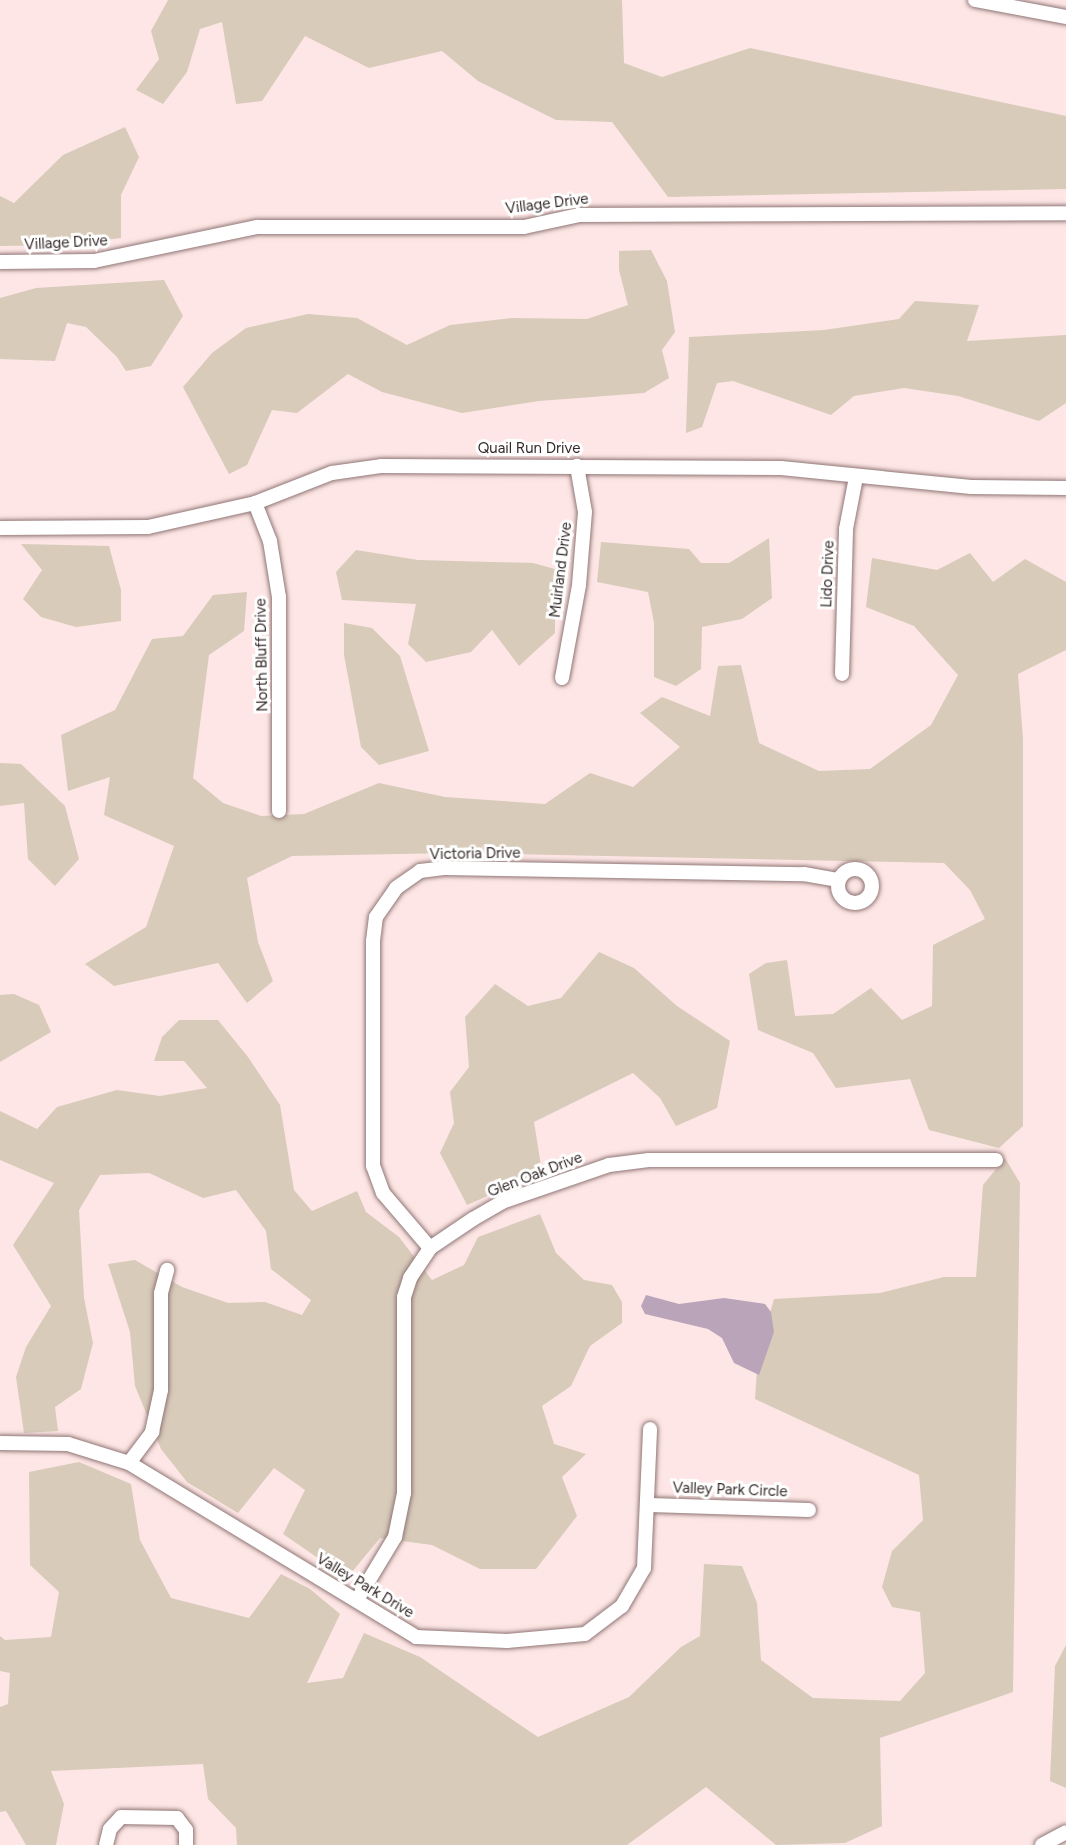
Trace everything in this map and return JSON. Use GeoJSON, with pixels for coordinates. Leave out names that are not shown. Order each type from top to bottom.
{"type":"FeatureCollection","features":[{"type":"Feature","properties":{"kind":"street"},"geometry":{"type":"LineString","coordinates":[[975,0],[1066,17]]}},
{"type":"Feature","properties":{"kind":"street","name":"Village Drive"},"geometry":{"type":"LineString","coordinates":[[0,262],[94,261],[257,227],[525,227],[579,215],[1066,213]]}},
{"type":"Feature","properties":{"kind":"street","name":"Quail Run Drive"},"geometry":{"type":"LineString","coordinates":[[0,528],[148,526],[255,503],[332,473],[381,466],[781,468],[971,487],[1066,488]]}},
{"type":"Feature","properties":{"kind":"street","name":"Muirland Drive"},"geometry":{"type":"LineString","coordinates":[[562,678],[579,585],[585,512],[576,466]]}},
{"type":"Feature","properties":{"kind":"street","name":"Lido Drive"},"geometry":{"type":"LineString","coordinates":[[842,674],[846,529],[856,477]]}},
{"type":"Feature","properties":{"kind":"street","name":"North Bluff Drive"},"geometry":{"type":"LineString","coordinates":[[255,503],[270,541],[279,597],[279,811]]}},
{"type":"Feature","properties":{"kind":"street","name":"Victoria Drive"},"geometry":{"type":"LineString","coordinates":[[430,1248],[389,1203],[373,1166],[373,941],[376,917],[396,888],[420,871],[444,868],[804,874],[838,880]]}},
{"type":"Feature","properties":{"kind":"street","name":"Glen Oak Drive"},"geometry":{"type":"LineString","coordinates":[[357,1600],[395,1537],[404,1493],[404,1297],[410,1278],[430,1248],[502,1202],[609,1166],[649,1160],[996,1160]]}},
{"type":"Feature","properties":{"kind":"street"},"geometry":{"type":"LineString","coordinates":[[129,1463],[152,1432],[161,1390],[161,1293],[167,1270]]}},
{"type":"Feature","properties":{"kind":"street","name":"Valley Park Drive"},"geometry":{"type":"LineString","coordinates":[[0,1443],[68,1444],[129,1463],[416,1636],[507,1641],[585,1634],[622,1606],[644,1568],[649,1505],[650,1429]]}},
{"type":"Feature","properties":{"kind":"street","name":"Valley Park Circle"},"geometry":{"type":"LineString","coordinates":[[649,1505],[809,1510]]}},
{"type":"Feature","properties":{"kind":"street"},"geometry":{"type":"LineString","coordinates":[[106,1845],[110,1829],[121,1817],[177,1818],[186,1830],[186,1845]]}},
{"type":"Feature","properties":{"kind":"street"},"geometry":{"type":"LineString","coordinates":[[1042,1845],[1066,1832]]}},
{"type":"Feature","properties":{"kind":"shaded area"},"geometry":{"type":"Polygon","coordinates":[[[168,0],[622,0],[624,63],[662,77],[750,48],[1066,116],[1066,189],[668,197],[612,122],[556,120],[478,81],[442,51],[369,68],[305,36],[262,101],[236,104],[222,22],[200,29],[187,72],[163,104],[136,90],[159,59],[151,31],[168,0]]]}},
{"type":"Feature","properties":{"kind":"shaded area"},"geometry":{"type":"Polygon","coordinates":[[[125,127],[139,157],[121,195],[121,238],[60,245],[0,246],[0,196],[14,203],[63,155],[125,127]]]}},
{"type":"Feature","properties":{"kind":"shaded area"},"geometry":{"type":"Polygon","coordinates":[[[651,250],[667,281],[675,332],[662,350],[669,378],[644,393],[539,401],[462,413],[382,392],[348,374],[297,413],[272,410],[247,465],[229,474],[183,387],[212,353],[246,328],[308,314],[357,318],[407,345],[450,325],[512,318],[587,319],[628,305],[619,270],[619,251],[651,250]]]}},
{"type":"Feature","properties":{"kind":"shaded area"},"geometry":{"type":"Polygon","coordinates":[[[164,280],[183,316],[151,366],[126,371],[117,357],[86,327],[67,323],[55,361],[0,359],[0,298],[36,288],[164,280]]]}},
{"type":"Feature","properties":{"kind":"shaded area"},"geometry":{"type":"Polygon","coordinates":[[[915,301],[979,305],[967,341],[1066,335],[1066,403],[1039,421],[958,396],[904,388],[854,396],[831,415],[733,381],[717,383],[702,427],[686,433],[689,337],[824,330],[899,319],[915,301]]]}},
{"type":"Feature","properties":{"kind":"shaded area"},"geometry":{"type":"Polygon","coordinates":[[[769,538],[772,598],[742,619],[702,627],[701,669],[676,686],[654,677],[654,623],[648,592],[597,582],[601,542],[689,549],[701,563],[729,563],[769,538]]]}},
{"type":"Feature","properties":{"kind":"shaded area"},"geometry":{"type":"Polygon","coordinates":[[[21,544],[109,546],[121,590],[121,621],[76,627],[41,617],[23,599],[42,570],[21,544]]]}},
{"type":"Feature","properties":{"kind":"shaded area"},"geometry":{"type":"Polygon","coordinates":[[[356,550],[418,560],[533,563],[555,569],[555,633],[519,666],[492,630],[471,652],[426,662],[408,644],[416,604],[342,600],[336,572],[356,550]]]}},
{"type":"Feature","properties":{"kind":"shaded area"},"geometry":{"type":"Polygon","coordinates":[[[970,553],[993,582],[1025,559],[1066,582],[1066,650],[1018,674],[1023,739],[1023,1126],[999,1148],[929,1130],[910,1079],[836,1088],[813,1053],[758,1030],[749,974],[766,963],[787,960],[795,1016],[833,1014],[871,988],[902,1020],[932,1006],[933,945],[985,919],[970,890],[944,863],[454,853],[292,856],[247,878],[258,942],[273,981],[247,1003],[218,963],[114,986],[85,964],[146,927],[174,846],[104,815],[110,777],[68,791],[61,735],[115,710],[152,639],[183,636],[213,595],[247,592],[244,631],[209,655],[193,778],[223,803],[261,816],[304,814],[379,783],[445,797],[545,804],[590,773],[633,787],[680,747],[640,713],[662,697],[710,716],[718,666],[741,665],[759,743],[819,771],[870,769],[931,725],[958,675],[914,626],[866,607],[872,558],[937,570],[970,553]]]}},
{"type":"Feature","properties":{"kind":"shaded area"},"geometry":{"type":"Polygon","coordinates":[[[344,623],[372,628],[400,656],[429,751],[379,765],[361,747],[344,655],[344,623]]]}},
{"type":"Feature","properties":{"kind":"shaded area"},"geometry":{"type":"Polygon","coordinates":[[[0,763],[21,764],[65,806],[79,859],[55,886],[28,859],[24,803],[0,806],[0,763]]]}},
{"type":"Feature","properties":{"kind":"shaded area"},"geometry":{"type":"Polygon","coordinates":[[[599,952],[634,968],[677,1006],[730,1041],[717,1108],[676,1126],[660,1098],[633,1073],[534,1122],[542,1172],[467,1205],[440,1153],[454,1123],[450,1092],[469,1067],[465,1017],[495,984],[528,1006],[561,998],[599,952]]]}},
{"type":"Feature","properties":{"kind":"shaded area"},"geometry":{"type":"Polygon","coordinates":[[[14,994],[39,1005],[51,1032],[0,1062],[0,995],[14,994]]]}},
{"type":"Feature","properties":{"kind":"shaded area"},"geometry":{"type":"Polygon","coordinates":[[[179,1020],[218,1020],[248,1057],[280,1105],[294,1190],[312,1211],[357,1191],[366,1212],[399,1237],[432,1280],[464,1265],[478,1237],[540,1214],[556,1253],[584,1280],[612,1285],[622,1302],[622,1323],[590,1346],[571,1386],[542,1406],[554,1444],[586,1454],[562,1477],[577,1516],[536,1569],[480,1569],[432,1545],[380,1538],[347,1578],[283,1534],[305,1490],[274,1468],[238,1513],[187,1482],[161,1449],[135,1386],[130,1332],[108,1264],[135,1260],[182,1287],[228,1303],[265,1302],[302,1315],[311,1300],[271,1269],[266,1231],[236,1190],[203,1198],[149,1173],[100,1175],[79,1210],[84,1298],[93,1343],[81,1389],[55,1407],[58,1431],[24,1433],[16,1377],[26,1347],[51,1306],[13,1245],[54,1183],[0,1160],[0,1111],[37,1129],[57,1107],[117,1090],[160,1096],[207,1088],[184,1061],[154,1061],[162,1037],[179,1020]]]}},
{"type":"Feature","properties":{"kind":"shaded area"},"geometry":{"type":"Polygon","coordinates":[[[1005,1158],[1020,1183],[1013,1692],[880,1738],[882,1826],[845,1843],[776,1845],[706,1787],[627,1845],[237,1845],[236,1828],[208,1799],[203,1764],[51,1771],[64,1804],[56,1845],[26,1845],[6,1811],[0,1812],[0,1707],[8,1704],[10,1673],[0,1671],[0,1636],[5,1640],[51,1637],[59,1592],[30,1565],[29,1472],[79,1462],[131,1484],[140,1540],[171,1598],[249,1618],[281,1574],[310,1589],[340,1614],[307,1683],[343,1678],[364,1633],[420,1657],[538,1737],[629,1697],[681,1647],[700,1636],[704,1564],[742,1566],[757,1603],[761,1660],[813,1698],[900,1701],[925,1673],[920,1612],[892,1607],[882,1587],[892,1551],[923,1520],[919,1475],[755,1399],[758,1355],[774,1299],[880,1293],[944,1277],[976,1277],[983,1185],[1005,1158]]]}},
{"type":"Feature","properties":{"kind":"shaded area"},"geometry":{"type":"Polygon","coordinates":[[[646,1295],[679,1304],[724,1298],[765,1304],[771,1312],[774,1332],[759,1375],[734,1363],[722,1338],[708,1329],[645,1314],[641,1306],[646,1295]]]}},
{"type":"Feature","properties":{"kind":"shaded area"},"geometry":{"type":"Polygon","coordinates":[[[1066,1645],[1066,1788],[1050,1781],[1055,1666],[1066,1645]]]}}]}
